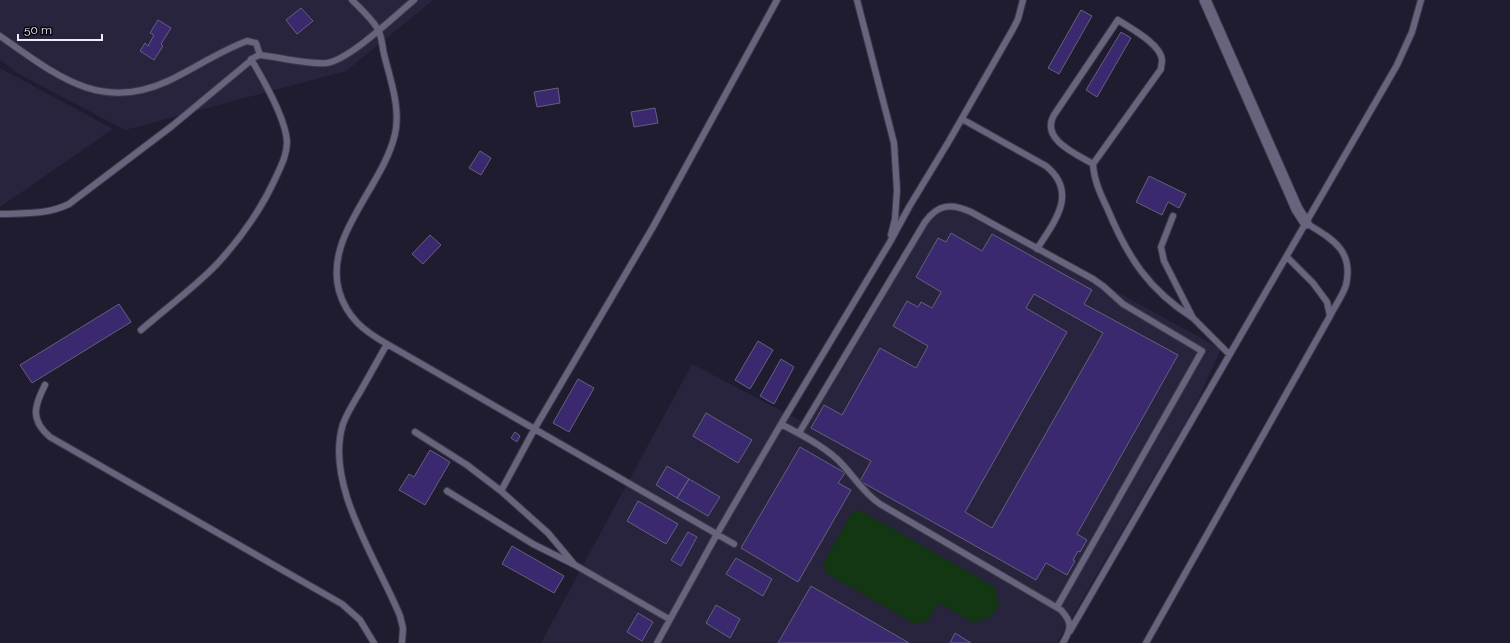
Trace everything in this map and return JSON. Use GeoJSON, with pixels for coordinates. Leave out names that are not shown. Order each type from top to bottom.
{"type":"FeatureCollection","features":[{"type":"Feature","properties":{"kind":"street"},"geometry":{"type":"LineString","coordinates":[[1205,0],[1297,209],[1306,223]]}},
{"type":"Feature","properties":{"kind":"lane"},"geometry":{"type":"LineString","coordinates":[[352,0],[378,30],[395,102],[396,130],[386,158],[342,241],[339,251],[336,269],[340,295],[353,317],[362,328],[387,344],[734,544]]}},
{"type":"Feature","properties":{"kind":"lane"},"geometry":{"type":"LineString","coordinates":[[0,214],[48,211],[61,208],[74,201],[172,126],[252,59],[260,55],[315,62],[332,62],[347,55],[414,0]]}},
{"type":"Feature","properties":{"kind":"lane"},"geometry":{"type":"LineString","coordinates":[[501,491],[535,428],[653,226],[777,0]]}},
{"type":"Feature","properties":{"kind":"lane"},"geometry":{"type":"LineString","coordinates":[[857,0],[894,143],[897,199],[895,219],[890,242]]}},
{"type":"Feature","properties":{"kind":"lane"},"geometry":{"type":"LineString","coordinates":[[656,643],[781,424],[962,119],[1016,24],[1023,0]]}},
{"type":"Feature","properties":{"kind":"lane"},"geometry":{"type":"LineString","coordinates":[[1063,643],[1400,58],[1412,32],[1421,0]]}},
{"type":"Feature","properties":{"kind":"lane"},"geometry":{"type":"LineString","coordinates":[[1093,164],[1061,143],[1052,133],[1050,125],[1054,116],[1118,20],[1147,39],[1156,48],[1162,59],[1160,69],[1093,164],[1093,173],[1121,240],[1134,262],[1161,294],[1172,304],[1193,318],[1229,354]]}},
{"type":"Feature","properties":{"kind":"lane"},"geometry":{"type":"LineString","coordinates":[[0,36],[64,79],[88,89],[107,92],[141,90],[161,84],[247,41],[256,43],[260,55]]}},
{"type":"Feature","properties":{"kind":"lane"},"geometry":{"type":"LineString","coordinates":[[141,330],[199,281],[228,250],[264,201],[283,162],[287,148],[284,129],[266,85],[252,59]]}},
{"type":"Feature","properties":{"kind":"lane"},"geometry":{"type":"LineString","coordinates":[[962,119],[1046,166],[1055,174],[1059,181],[1063,196],[1061,208],[1056,219],[1037,249]]}},
{"type":"Feature","properties":{"kind":"lane"},"geometry":{"type":"LineString","coordinates":[[799,433],[924,222],[934,212],[944,207],[949,206],[964,209],[1093,279],[1127,306],[1202,351],[1057,606]]}},
{"type":"Feature","properties":{"kind":"lane"},"geometry":{"type":"LineString","coordinates":[[1173,216],[1161,247],[1162,255],[1168,271],[1193,318]]}},
{"type":"Feature","properties":{"kind":"lane"},"geometry":{"type":"LineString","coordinates":[[1146,643],[1346,286],[1348,267],[1342,249],[1328,236],[1306,223]]}},
{"type":"Feature","properties":{"kind":"lane"},"geometry":{"type":"LineString","coordinates":[[1287,256],[1313,283],[1327,302],[1330,316]]}},
{"type":"Feature","properties":{"kind":"lane"},"geometry":{"type":"LineString","coordinates":[[387,344],[346,417],[339,440],[339,455],[345,489],[352,513],[400,616],[403,628],[402,643]]}},
{"type":"Feature","properties":{"kind":"lane"},"geometry":{"type":"LineString","coordinates":[[45,385],[37,402],[36,414],[40,426],[50,437],[342,604],[360,620],[374,643]]}},
{"type":"Feature","properties":{"kind":"lane"},"geometry":{"type":"LineString","coordinates":[[781,424],[799,433],[836,458],[867,494],[880,504],[1057,606],[1066,617],[1070,631]]}},
{"type":"Feature","properties":{"kind":"lane"},"geometry":{"type":"LineString","coordinates":[[416,432],[467,465],[501,491],[548,533],[564,550],[575,565]]}},
{"type":"Feature","properties":{"kind":"lane"},"geometry":{"type":"LineString","coordinates":[[447,491],[533,544],[575,565],[670,619]]}},
{"type":"Feature","properties":{"kind":"shaded area"},"geometry":{"type":"Polygon","coordinates":[[[0,0],[433,0],[346,71],[125,130],[19,74],[0,60],[0,0]]]}},
{"type":"Feature","properties":{"kind":"shaded area"},"geometry":{"type":"Polygon","coordinates":[[[0,68],[113,129],[0,207],[0,68]]]}},
{"type":"Feature","properties":{"kind":"shaded area"},"geometry":{"type":"Polygon","coordinates":[[[944,207],[971,212],[1221,349],[1196,404],[1057,643],[541,643],[692,364],[805,423],[925,222],[944,207]]]}},
{"type":"Feature","properties":{"kind":"green space"},"geometry":{"type":"Polygon","coordinates":[[[860,510],[995,587],[999,606],[992,616],[974,623],[941,604],[937,605],[928,621],[915,624],[826,573],[823,563],[850,516],[856,511],[860,510]]]}},
{"type":"Feature","properties":{"kind":"building"},"geometry":{"type":"Polygon","coordinates":[[[301,8],[313,21],[297,34],[286,20],[301,8]]]}},
{"type":"Feature","properties":{"kind":"building"},"geometry":{"type":"Polygon","coordinates":[[[1081,10],[1092,16],[1059,74],[1048,68],[1081,10]]]}},
{"type":"Feature","properties":{"kind":"building"},"geometry":{"type":"Polygon","coordinates":[[[158,20],[171,28],[161,44],[163,46],[154,60],[140,51],[145,43],[148,46],[154,35],[150,33],[158,20]]]}},
{"type":"Feature","properties":{"kind":"building"},"geometry":{"type":"Polygon","coordinates":[[[1121,32],[1131,38],[1097,97],[1086,90],[1121,32]]]}},
{"type":"Feature","properties":{"kind":"building"},"geometry":{"type":"Polygon","coordinates":[[[558,88],[560,103],[537,107],[534,92],[558,88]]]}},
{"type":"Feature","properties":{"kind":"building"},"geometry":{"type":"Polygon","coordinates":[[[655,108],[658,123],[634,127],[631,112],[655,108]]]}},
{"type":"Feature","properties":{"kind":"building"},"geometry":{"type":"Polygon","coordinates":[[[480,151],[491,158],[481,175],[469,168],[480,151]]]}},
{"type":"Feature","properties":{"kind":"building"},"geometry":{"type":"Polygon","coordinates":[[[1149,176],[1186,194],[1179,208],[1168,202],[1162,215],[1136,202],[1149,176]]]}},
{"type":"Feature","properties":{"kind":"building"},"geometry":{"type":"Polygon","coordinates":[[[951,233],[982,251],[992,234],[1092,290],[1084,304],[1178,355],[1077,534],[1087,540],[1080,552],[1078,551],[1073,560],[1075,561],[1067,575],[1046,563],[1036,580],[860,481],[871,461],[811,428],[824,405],[842,415],[880,348],[916,368],[928,346],[893,326],[907,301],[918,307],[921,302],[932,308],[941,292],[916,277],[938,238],[946,242],[951,233]],[[1034,294],[1026,308],[1067,332],[965,512],[992,528],[1103,333],[1034,294]]]}},
{"type":"Feature","properties":{"kind":"building"},"geometry":{"type":"Polygon","coordinates":[[[430,235],[441,245],[423,264],[412,254],[430,235]]]}},
{"type":"Feature","properties":{"kind":"building"},"geometry":{"type":"Polygon","coordinates":[[[119,304],[131,322],[32,383],[20,365],[119,304]]]}},
{"type":"Feature","properties":{"kind":"building"},"geometry":{"type":"Polygon","coordinates":[[[758,341],[773,350],[750,389],[735,380],[758,341]]]}},
{"type":"Feature","properties":{"kind":"building"},"geometry":{"type":"Polygon","coordinates":[[[781,359],[794,367],[774,404],[760,396],[781,359]]]}},
{"type":"Feature","properties":{"kind":"building"},"geometry":{"type":"Polygon","coordinates":[[[578,379],[594,388],[569,432],[553,423],[578,379]]]}},
{"type":"Feature","properties":{"kind":"building"},"geometry":{"type":"Polygon","coordinates":[[[706,413],[752,440],[738,463],[693,436],[706,413]]]}},
{"type":"Feature","properties":{"kind":"building"},"geometry":{"type":"Polygon","coordinates":[[[515,432],[520,436],[517,442],[511,438],[515,432]]]}},
{"type":"Feature","properties":{"kind":"building"},"geometry":{"type":"Polygon","coordinates":[[[800,447],[845,473],[838,483],[851,490],[798,582],[741,548],[800,447]]]}},
{"type":"Feature","properties":{"kind":"building"},"geometry":{"type":"Polygon","coordinates":[[[430,450],[450,462],[425,505],[399,490],[409,474],[414,477],[430,450]]]}},
{"type":"Feature","properties":{"kind":"building"},"geometry":{"type":"Polygon","coordinates":[[[667,466],[689,479],[677,498],[656,485],[667,466]]]}},
{"type":"Feature","properties":{"kind":"building"},"geometry":{"type":"Polygon","coordinates":[[[689,479],[720,497],[708,516],[677,498],[689,479]]]}},
{"type":"Feature","properties":{"kind":"building"},"geometry":{"type":"Polygon","coordinates":[[[638,501],[678,524],[666,544],[627,521],[638,501]]]}},
{"type":"Feature","properties":{"kind":"building"},"geometry":{"type":"Polygon","coordinates":[[[688,532],[697,537],[681,566],[671,560],[688,532]]]}},
{"type":"Feature","properties":{"kind":"building"},"geometry":{"type":"Polygon","coordinates":[[[512,546],[564,576],[554,593],[502,564],[512,546]]]}},
{"type":"Feature","properties":{"kind":"building"},"geometry":{"type":"Polygon","coordinates":[[[736,558],[772,579],[763,596],[726,574],[736,558]]]}},
{"type":"Feature","properties":{"kind":"building"},"geometry":{"type":"Polygon","coordinates":[[[811,586],[909,643],[778,643],[811,586]]]}},
{"type":"Feature","properties":{"kind":"building"},"geometry":{"type":"Polygon","coordinates":[[[716,605],[740,619],[730,638],[706,623],[716,605]]]}},
{"type":"Feature","properties":{"kind":"building"},"geometry":{"type":"Polygon","coordinates":[[[638,613],[653,622],[642,641],[627,632],[638,613]]]}},
{"type":"Feature","properties":{"kind":"building"},"geometry":{"type":"Polygon","coordinates":[[[955,633],[971,643],[950,643],[955,633]]]}}]}
